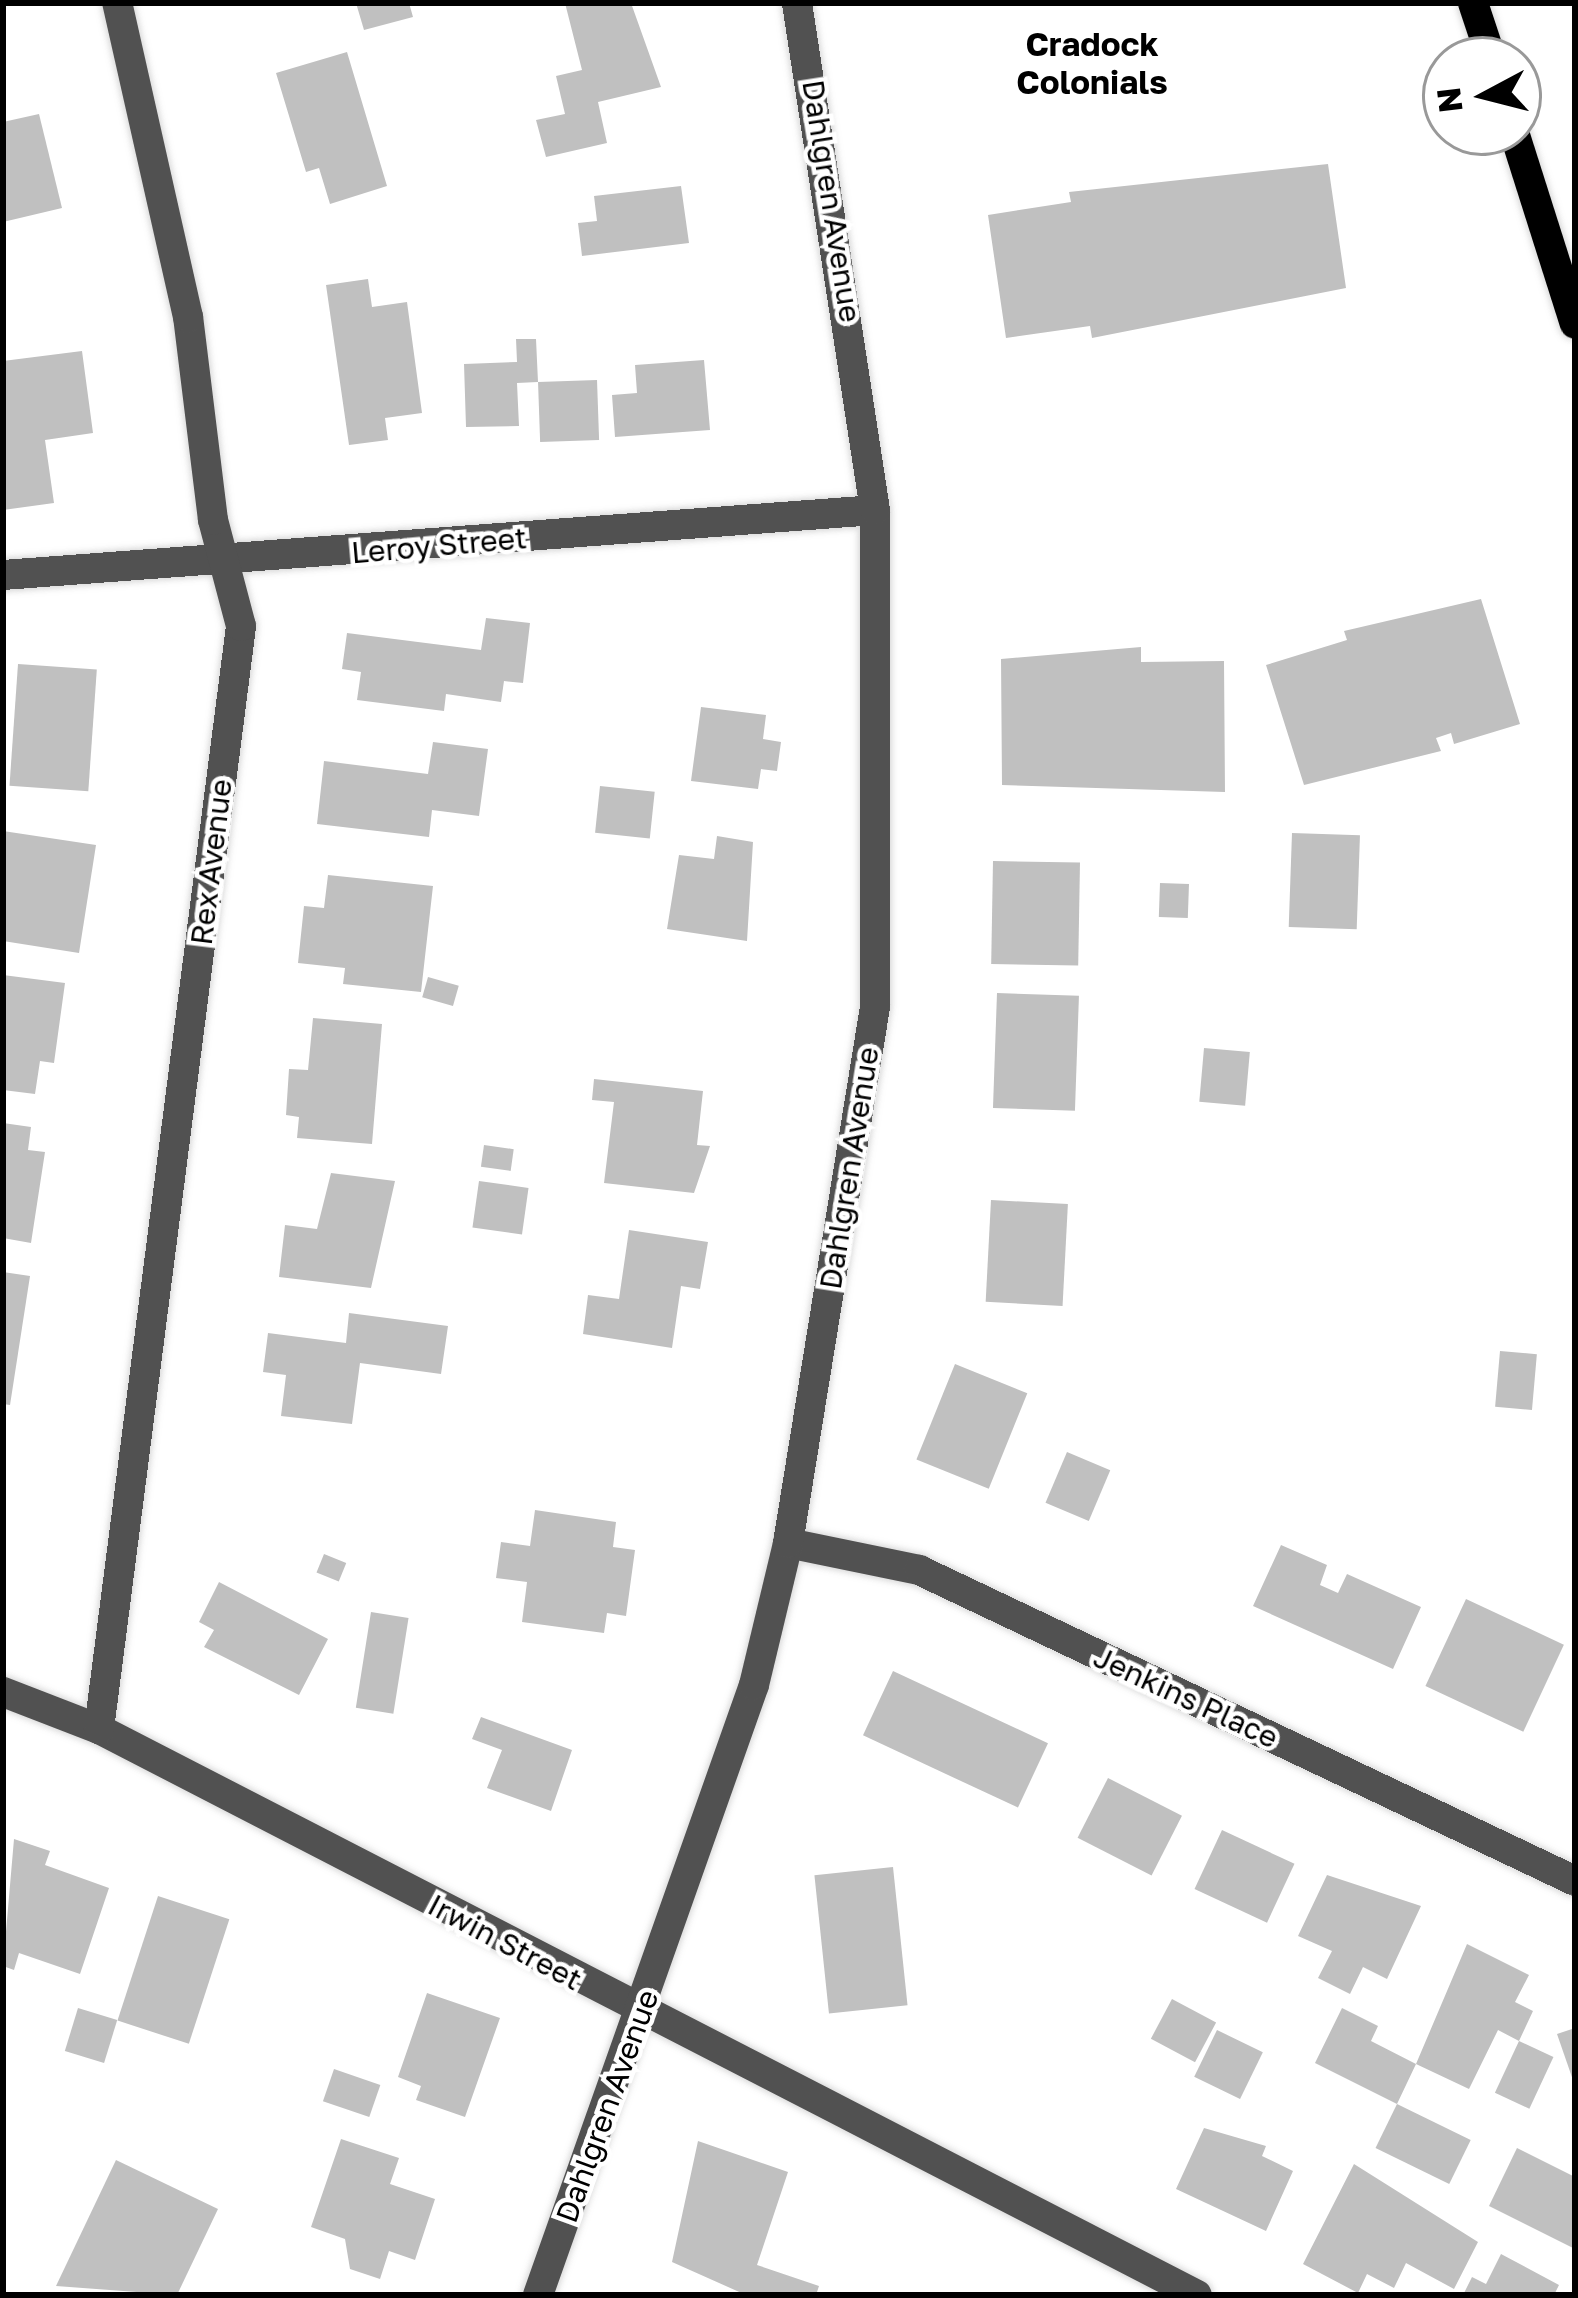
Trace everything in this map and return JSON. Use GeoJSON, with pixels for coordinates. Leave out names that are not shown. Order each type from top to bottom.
{"type":"FeatureCollection","features":[{"type":"Feature","properties":{"kind":"main road"},"geometry":{"type":"LineString","coordinates":[[1474,3],[1484,36]]}},
{"type":"Feature","properties":{"kind":"main road"},"geometry":{"type":"LineString","coordinates":[[1522,156],[1575,324]]}},
{"type":"Feature","properties":{"kind":"street","name":"Rex Avenue"},"geometry":{"type":"LineString","coordinates":[[99,1729],[241,626],[226,562],[184,295],[117,3]]}},
{"type":"Feature","properties":{"kind":"street","name":"Dahlgren Avenue"},"geometry":{"type":"LineString","coordinates":[[538,2295],[754,1685],[788,1543],[874,1007],[875,510],[797,3]]}},
{"type":"Feature","properties":{"kind":"street","name":"Leroy Street"},"geometry":{"type":"LineString","coordinates":[[3,575],[226,562],[875,510]]}},
{"type":"Feature","properties":{"kind":"street","name":"Jenkins Place"},"geometry":{"type":"LineString","coordinates":[[788,1543],[919,1570],[1575,1881]]}},
{"type":"Feature","properties":{"kind":"street","name":"Irwin Street"},"geometry":{"type":"LineString","coordinates":[[3,1692],[99,1729],[641,2013],[1197,2295]]}},
{"type":"Feature","properties":{"kind":"building"},"geometry":{"type":"Polygon","coordinates":[[[356,3],[409,3],[413,17],[364,30],[356,3]]]}},
{"type":"Feature","properties":{"kind":"building"},"geometry":{"type":"Polygon","coordinates":[[[565,3],[631,3],[661,87],[598,102],[607,143],[546,157],[536,120],[565,114],[556,76],[582,70],[565,3]]]}},
{"type":"Feature","properties":{"kind":"building"},"geometry":{"type":"Polygon","coordinates":[[[347,52],[387,186],[330,204],[319,168],[306,172],[276,73],[347,52]]]}},
{"type":"Feature","properties":{"kind":"building"},"geometry":{"type":"Polygon","coordinates":[[[39,114],[62,208],[3,222],[3,122],[39,114]]]}},
{"type":"Feature","properties":{"kind":"building"},"geometry":{"type":"Polygon","coordinates":[[[1328,164],[1346,288],[1092,338],[1090,326],[1006,338],[988,215],[1071,202],[1069,192],[1328,164]]]}},
{"type":"Feature","properties":{"kind":"building"},"geometry":{"type":"Polygon","coordinates":[[[681,186],[689,243],[582,256],[578,223],[597,221],[594,196],[681,186]]]}},
{"type":"Feature","properties":{"kind":"building"},"geometry":{"type":"Polygon","coordinates":[[[368,279],[372,307],[407,302],[422,413],[385,418],[388,440],[349,445],[326,285],[368,279]]]}},
{"type":"Feature","properties":{"kind":"building"},"geometry":{"type":"Polygon","coordinates":[[[516,339],[536,339],[538,382],[517,383],[519,426],[466,427],[464,364],[517,362],[516,339]]]}},
{"type":"Feature","properties":{"kind":"building"},"geometry":{"type":"Polygon","coordinates":[[[82,351],[93,433],[45,440],[54,503],[3,510],[3,361],[82,351]]]}},
{"type":"Feature","properties":{"kind":"building"},"geometry":{"type":"Polygon","coordinates":[[[704,360],[710,430],[615,437],[612,395],[637,393],[635,365],[704,360]]]}},
{"type":"Feature","properties":{"kind":"building"},"geometry":{"type":"Polygon","coordinates":[[[597,380],[599,440],[540,442],[538,382],[597,380]]]}},
{"type":"Feature","properties":{"kind":"building"},"geometry":{"type":"Polygon","coordinates":[[[1481,599],[1520,724],[1454,744],[1451,733],[1436,738],[1441,751],[1304,785],[1266,665],[1347,640],[1344,631],[1481,599]]]}},
{"type":"Feature","properties":{"kind":"building"},"geometry":{"type":"Polygon","coordinates":[[[486,618],[530,623],[523,683],[504,681],[501,702],[446,694],[444,711],[357,700],[361,672],[342,669],[347,633],[481,650],[486,618]]]}},
{"type":"Feature","properties":{"kind":"building"},"geometry":{"type":"Polygon","coordinates":[[[1141,647],[1141,662],[1224,661],[1225,792],[1002,785],[1001,659],[1141,647]]]}},
{"type":"Feature","properties":{"kind":"building"},"geometry":{"type":"Polygon","coordinates":[[[18,664],[97,670],[88,791],[9,786],[18,664]]]}},
{"type":"Feature","properties":{"kind":"building"},"geometry":{"type":"Polygon","coordinates":[[[701,707],[766,715],[763,739],[781,742],[777,771],[761,769],[758,789],[691,781],[701,707]]]}},
{"type":"Feature","properties":{"kind":"building"},"geometry":{"type":"Polygon","coordinates":[[[433,742],[488,749],[479,816],[432,810],[429,837],[317,824],[324,761],[428,774],[433,742]]]}},
{"type":"Feature","properties":{"kind":"building"},"geometry":{"type":"Polygon","coordinates":[[[600,786],[655,792],[650,838],[595,833],[600,786]]]}},
{"type":"Feature","properties":{"kind":"building"},"geometry":{"type":"Polygon","coordinates":[[[3,831],[96,845],[79,953],[3,941],[3,831]]]}},
{"type":"Feature","properties":{"kind":"building"},"geometry":{"type":"Polygon","coordinates":[[[1292,833],[1360,835],[1357,929],[1289,927],[1292,833]]]}},
{"type":"Feature","properties":{"kind":"building"},"geometry":{"type":"Polygon","coordinates":[[[717,836],[753,842],[747,941],[667,929],[679,855],[714,859],[717,836]]]}},
{"type":"Feature","properties":{"kind":"building"},"geometry":{"type":"Polygon","coordinates":[[[993,861],[1080,863],[1078,966],[991,964],[993,861]]]}},
{"type":"Feature","properties":{"kind":"building"},"geometry":{"type":"Polygon","coordinates":[[[328,875],[433,886],[421,992],[343,984],[345,968],[298,963],[304,906],[324,908],[328,875]]]}},
{"type":"Feature","properties":{"kind":"building"},"geometry":{"type":"Polygon","coordinates":[[[1160,883],[1189,884],[1188,918],[1159,917],[1160,883]]]}},
{"type":"Feature","properties":{"kind":"building"},"geometry":{"type":"Polygon","coordinates":[[[3,975],[65,983],[54,1063],[40,1061],[35,1094],[3,1090],[3,975]]]}},
{"type":"Feature","properties":{"kind":"building"},"geometry":{"type":"Polygon","coordinates":[[[428,977],[459,986],[453,1006],[422,997],[428,977]]]}},
{"type":"Feature","properties":{"kind":"building"},"geometry":{"type":"Polygon","coordinates":[[[997,993],[1079,996],[1075,1111],[993,1108],[997,993]]]}},
{"type":"Feature","properties":{"kind":"building"},"geometry":{"type":"Polygon","coordinates":[[[313,1018],[382,1024],[372,1144],[297,1138],[299,1117],[286,1115],[289,1069],[308,1070],[313,1018]]]}},
{"type":"Feature","properties":{"kind":"building"},"geometry":{"type":"Polygon","coordinates":[[[1204,1048],[1250,1052],[1245,1106],[1199,1102],[1204,1048]]]}},
{"type":"Feature","properties":{"kind":"building"},"geometry":{"type":"Polygon","coordinates":[[[594,1079],[703,1091],[697,1145],[710,1146],[694,1193],[604,1183],[614,1102],[592,1100],[594,1079]]]}},
{"type":"Feature","properties":{"kind":"building"},"geometry":{"type":"Polygon","coordinates":[[[3,1123],[31,1127],[28,1150],[45,1152],[31,1243],[3,1238],[3,1123]]]}},
{"type":"Feature","properties":{"kind":"building"},"geometry":{"type":"Polygon","coordinates":[[[484,1145],[514,1149],[511,1171],[481,1167],[484,1145]]]}},
{"type":"Feature","properties":{"kind":"building"},"geometry":{"type":"Polygon","coordinates":[[[331,1173],[395,1181],[371,1288],[279,1277],[285,1225],[317,1229],[331,1173]]]}},
{"type":"Feature","properties":{"kind":"building"},"geometry":{"type":"Polygon","coordinates":[[[479,1181],[529,1188],[522,1235],[472,1228],[479,1181]]]}},
{"type":"Feature","properties":{"kind":"building"},"geometry":{"type":"Polygon","coordinates":[[[991,1200],[1068,1204],[1063,1306],[986,1302],[991,1200]]]}},
{"type":"Feature","properties":{"kind":"building"},"geometry":{"type":"Polygon","coordinates":[[[629,1230],[708,1242],[700,1289],[681,1286],[672,1348],[583,1334],[588,1295],[619,1299],[629,1230]]]}},
{"type":"Feature","properties":{"kind":"building"},"geometry":{"type":"Polygon","coordinates":[[[3,1272],[30,1276],[10,1405],[3,1404],[3,1272]]]}},
{"type":"Feature","properties":{"kind":"building"},"geometry":{"type":"Polygon","coordinates":[[[349,1313],[448,1326],[441,1374],[360,1363],[352,1424],[281,1416],[286,1375],[263,1372],[268,1333],[346,1343],[349,1313]]]}},
{"type":"Feature","properties":{"kind":"building"},"geometry":{"type":"Polygon","coordinates":[[[1500,1351],[1537,1354],[1532,1410],[1495,1407],[1500,1351]]]}},
{"type":"Feature","properties":{"kind":"building"},"geometry":{"type":"Polygon","coordinates":[[[955,1364],[1027,1393],[989,1489],[916,1459],[955,1364]]]}},
{"type":"Feature","properties":{"kind":"building"},"geometry":{"type":"Polygon","coordinates":[[[1067,1452],[1110,1470],[1089,1521],[1046,1503],[1067,1452]]]}},
{"type":"Feature","properties":{"kind":"building"},"geometry":{"type":"Polygon","coordinates":[[[535,1510],[616,1522],[613,1547],[635,1550],[626,1616],[607,1613],[604,1633],[522,1622],[527,1582],[496,1578],[501,1542],[530,1546],[535,1510]]]}},
{"type":"Feature","properties":{"kind":"building"},"geometry":{"type":"Polygon","coordinates":[[[1281,1545],[1327,1565],[1320,1585],[1338,1593],[1347,1574],[1421,1607],[1393,1669],[1253,1606],[1281,1545]]]}},
{"type":"Feature","properties":{"kind":"building"},"geometry":{"type":"Polygon","coordinates":[[[324,1554],[346,1563],[339,1582],[317,1573],[324,1554]]]}},
{"type":"Feature","properties":{"kind":"building"},"geometry":{"type":"Polygon","coordinates":[[[219,1582],[328,1639],[299,1695],[204,1647],[214,1630],[199,1622],[219,1582]]]}},
{"type":"Feature","properties":{"kind":"building"},"geometry":{"type":"Polygon","coordinates":[[[1466,1599],[1564,1645],[1523,1732],[1425,1686],[1466,1599]]]}},
{"type":"Feature","properties":{"kind":"building"},"geometry":{"type":"Polygon","coordinates":[[[371,1612],[409,1618],[393,1714],[356,1708],[371,1612]]]}},
{"type":"Feature","properties":{"kind":"building"},"geometry":{"type":"Polygon","coordinates":[[[893,1671],[1048,1743],[1018,1808],[863,1735],[893,1671]]]}},
{"type":"Feature","properties":{"kind":"building"},"geometry":{"type":"Polygon","coordinates":[[[481,1717],[572,1750],[551,1811],[487,1788],[502,1750],[472,1739],[481,1717]]]}},
{"type":"Feature","properties":{"kind":"building"},"geometry":{"type":"Polygon","coordinates":[[[1108,1778],[1182,1816],[1152,1875],[1078,1838],[1108,1778]]]}},
{"type":"Feature","properties":{"kind":"building"},"geometry":{"type":"Polygon","coordinates":[[[1222,1830],[1295,1864],[1267,1923],[1195,1889],[1222,1830]]]}},
{"type":"Feature","properties":{"kind":"building"},"geometry":{"type":"Polygon","coordinates":[[[14,1839],[50,1851],[45,1865],[109,1888],[80,1974],[19,1953],[14,1970],[3,1966],[14,1839]]]}},
{"type":"Feature","properties":{"kind":"building"},"geometry":{"type":"Polygon","coordinates":[[[893,1867],[908,2005],[829,2013],[814,1875],[893,1867]]]}},
{"type":"Feature","properties":{"kind":"building"},"geometry":{"type":"Polygon","coordinates":[[[1327,1875],[1421,1906],[1387,1979],[1363,1967],[1350,1994],[1318,1978],[1332,1951],[1298,1936],[1327,1875]]]}},
{"type":"Feature","properties":{"kind":"building"},"geometry":{"type":"Polygon","coordinates":[[[158,1896],[229,1919],[189,2044],[118,2021],[158,1896]]]}},
{"type":"Feature","properties":{"kind":"building"},"geometry":{"type":"Polygon","coordinates":[[[1467,1944],[1529,1975],[1515,2002],[1533,2011],[1519,2041],[1498,2030],[1469,2089],[1416,2064],[1467,1944]]]}},
{"type":"Feature","properties":{"kind":"building"},"geometry":{"type":"Polygon","coordinates":[[[427,1993],[500,2018],[465,2117],[416,2100],[421,2086],[398,2077],[427,1993]]]}},
{"type":"Feature","properties":{"kind":"building"},"geometry":{"type":"Polygon","coordinates":[[[1172,1999],[1216,2022],[1195,2062],[1151,2039],[1172,1999]]]}},
{"type":"Feature","properties":{"kind":"building"},"geometry":{"type":"Polygon","coordinates":[[[78,2008],[117,2020],[104,2063],[65,2051],[78,2008]]]}},
{"type":"Feature","properties":{"kind":"building"},"geometry":{"type":"Polygon","coordinates":[[[1342,2008],[1378,2026],[1371,2041],[1416,2064],[1397,2104],[1315,2063],[1342,2008]]]}},
{"type":"Feature","properties":{"kind":"building"},"geometry":{"type":"Polygon","coordinates":[[[1575,2028],[1575,2083],[1574,2083],[1557,2034],[1575,2028]]]}},
{"type":"Feature","properties":{"kind":"building"},"geometry":{"type":"Polygon","coordinates":[[[1217,2030],[1263,2052],[1240,2099],[1194,2077],[1217,2030]]]}},
{"type":"Feature","properties":{"kind":"building"},"geometry":{"type":"Polygon","coordinates":[[[1519,2041],[1553,2057],[1529,2109],[1495,2093],[1519,2041]]]}},
{"type":"Feature","properties":{"kind":"building"},"geometry":{"type":"Polygon","coordinates":[[[334,2069],[380,2085],[369,2117],[323,2101],[334,2069]]]}},
{"type":"Feature","properties":{"kind":"building"},"geometry":{"type":"Polygon","coordinates":[[[1397,2104],[1471,2140],[1449,2184],[1376,2148],[1397,2104]]]}},
{"type":"Feature","properties":{"kind":"building"},"geometry":{"type":"Polygon","coordinates":[[[1204,2128],[1266,2146],[1262,2156],[1293,2171],[1266,2231],[1176,2189],[1204,2128]]]}},
{"type":"Feature","properties":{"kind":"building"},"geometry":{"type":"Polygon","coordinates":[[[341,2139],[399,2158],[390,2184],[435,2199],[415,2260],[389,2251],[380,2279],[350,2269],[345,2239],[311,2227],[341,2139]]]}},
{"type":"Feature","properties":{"kind":"building"},"geometry":{"type":"Polygon","coordinates":[[[698,2141],[788,2172],[757,2265],[819,2286],[816,2295],[746,2295],[672,2262],[698,2141]]]}},
{"type":"Feature","properties":{"kind":"building"},"geometry":{"type":"Polygon","coordinates":[[[1517,2148],[1575,2177],[1575,2249],[1489,2206],[1517,2148]]]}},
{"type":"Feature","properties":{"kind":"building"},"geometry":{"type":"Polygon","coordinates":[[[116,2160],[218,2209],[177,2295],[56,2286],[116,2160]]]}},
{"type":"Feature","properties":{"kind":"building"},"geometry":{"type":"Polygon","coordinates":[[[1354,2164],[1478,2242],[1454,2289],[1406,2263],[1394,2288],[1367,2274],[1358,2293],[1303,2264],[1354,2164]]]}},
{"type":"Feature","properties":{"kind":"building"},"geometry":{"type":"Polygon","coordinates":[[[1501,2254],[1559,2285],[1554,2295],[1463,2295],[1472,2277],[1486,2284],[1501,2254]]]}},
{"type":"Feature","properties":{"kind":"district","name":"Cradock Colonials"},"geometry":{"type":"Point","coordinates":[1092,63]}}]}
